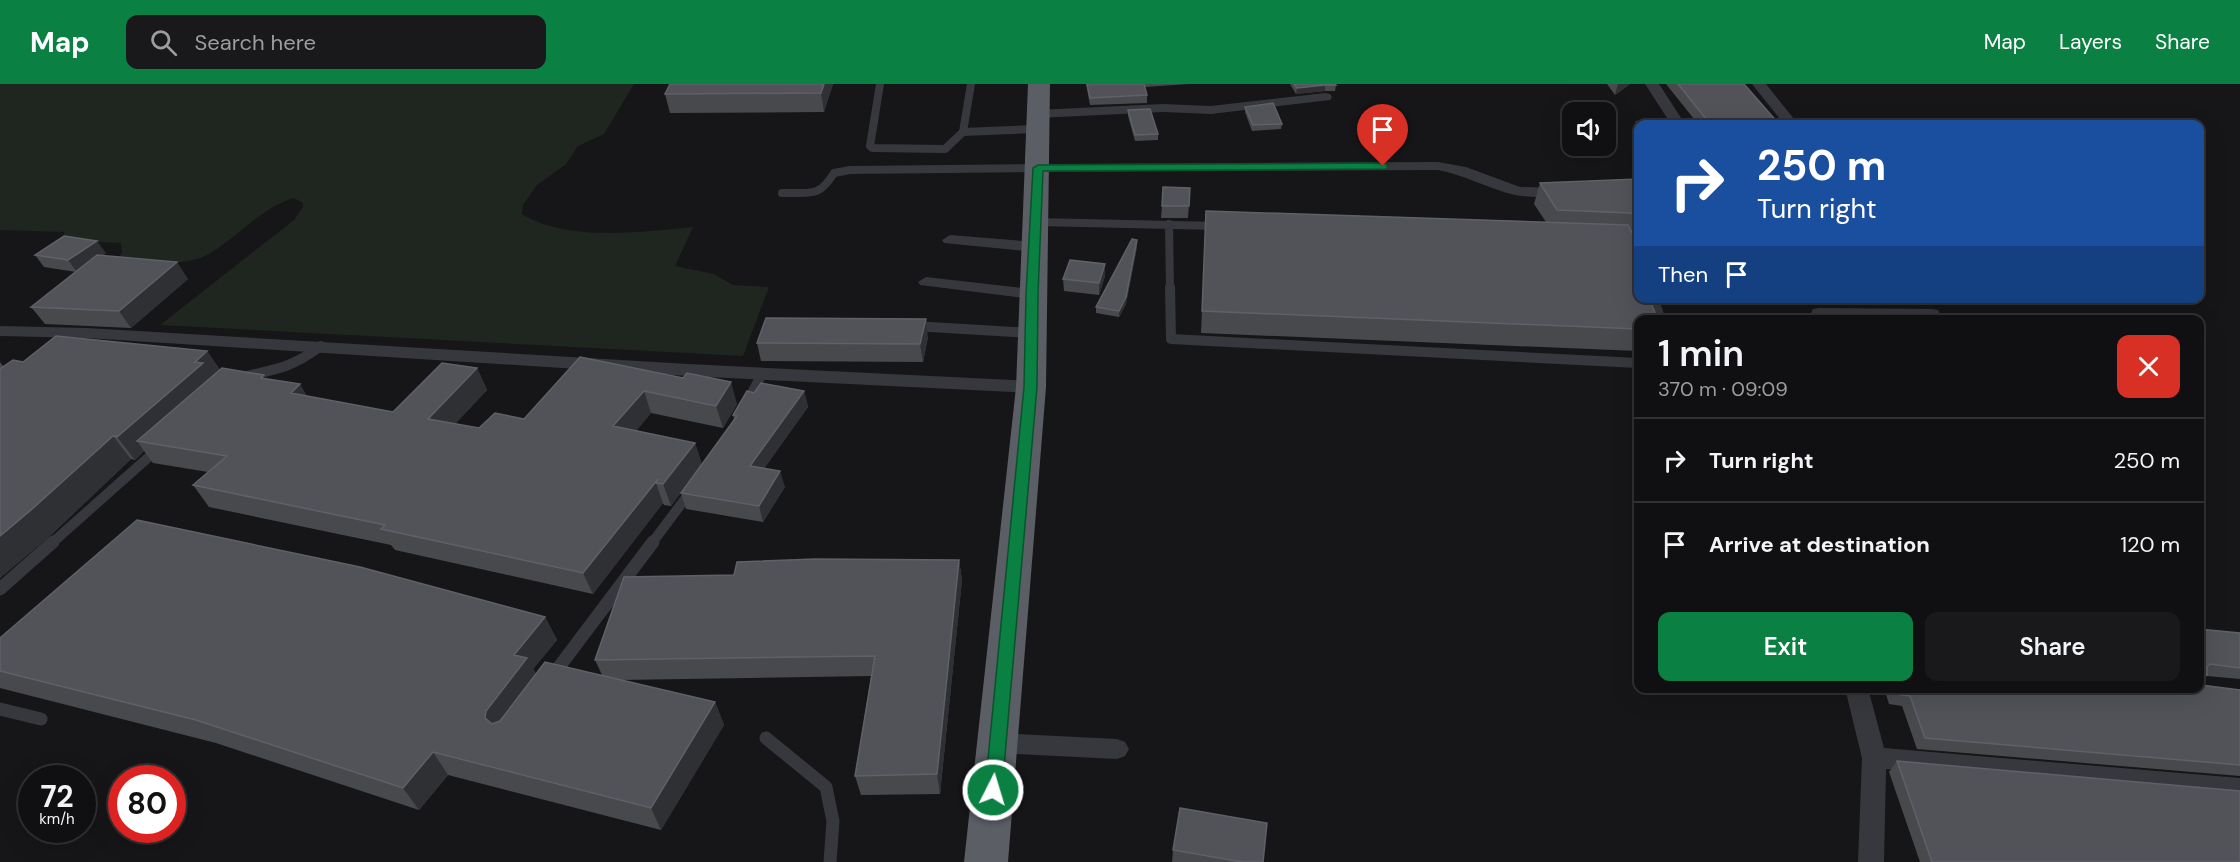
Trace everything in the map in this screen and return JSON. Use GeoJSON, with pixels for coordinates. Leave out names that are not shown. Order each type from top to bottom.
{"type":"FeatureCollection","features":[{"type":"Feature","properties":{"kind":"highway"},"geometry":{"type":"LineString","coordinates":[[986,862],[1031,387],[1039,84]]}},
{"type":"Feature","properties":{"kind":"street"},"geometry":{"type":"LineString","coordinates":[[1652,84],[1675,120]]}},
{"type":"Feature","properties":{"kind":"street"},"geometry":{"type":"LineString","coordinates":[[1759,84],[1788,120]]}},
{"type":"Feature","properties":{"kind":"street"},"geometry":{"type":"LineString","coordinates":[[1037,121],[1163,108],[1220,110],[1325,97]]}},
{"type":"Feature","properties":{"kind":"street"},"geometry":{"type":"LineString","coordinates":[[1038,168],[1438,166],[1461,170],[1518,191],[1580,191]]}},
{"type":"Feature","properties":{"kind":"street"},"geometry":{"type":"LineString","coordinates":[[950,240],[1035,235]]}},
{"type":"Feature","properties":{"kind":"street"},"geometry":{"type":"LineString","coordinates":[[926,282],[1032,294]]}},
{"type":"Feature","properties":{"kind":"street"},"geometry":{"type":"LineString","coordinates":[[1820,315],[1819,313],[1896,315]]}},
{"type":"Feature","properties":{"kind":"street"},"geometry":{"type":"LineString","coordinates":[[0,331],[87,333],[762,374],[1031,387]]}},
{"type":"Feature","properties":{"kind":"street"},"geometry":{"type":"LineString","coordinates":[[1857,693],[1874,758],[1871,862]]}},
{"type":"Feature","properties":{"kind":"street"},"geometry":{"type":"LineString","coordinates":[[998,743],[1117,748]]}},
{"type":"Feature","properties":{"kind":"street"},"geometry":{"type":"LineString","coordinates":[[1874,758],[2240,789]]}},
{"type":"Feature","properties":{"kind":"lane"},"geometry":{"type":"LineString","coordinates":[[880,84],[871,135],[870,146],[872,148],[945,148],[956,141],[963,132],[971,84]]}},
{"type":"Feature","properties":{"kind":"lane"},"geometry":{"type":"LineString","coordinates":[[963,132],[1037,121]]}},
{"type":"Feature","properties":{"kind":"lane"},"geometry":{"type":"LineString","coordinates":[[782,193],[818,192],[825,188],[832,175],[850,170],[1038,168]]}},
{"type":"Feature","properties":{"kind":"lane"},"geometry":{"type":"LineString","coordinates":[[1169,224],[1171,339],[1634,363]]}},
{"type":"Feature","properties":{"kind":"lane"},"geometry":{"type":"LineString","coordinates":[[1035,235],[1169,224],[1229,226]]}},
{"type":"Feature","properties":{"kind":"lane"},"geometry":{"type":"LineString","coordinates":[[907,326],[1032,333]]}},
{"type":"Feature","properties":{"kind":"lane"},"geometry":{"type":"LineString","coordinates":[[69,346],[87,333]]}},
{"type":"Feature","properties":{"kind":"lane"},"geometry":{"type":"LineString","coordinates":[[231,384],[242,376],[293,364],[321,346]]}},
{"type":"Feature","properties":{"kind":"lane"},"geometry":{"type":"LineString","coordinates":[[737,418],[762,374]]}},
{"type":"Feature","properties":{"kind":"lane"},"geometry":{"type":"LineString","coordinates":[[0,590],[171,437]]}},
{"type":"Feature","properties":{"kind":"lane"},"geometry":{"type":"LineString","coordinates":[[548,682],[701,477]]}},
{"type":"Feature","properties":{"kind":"lane"},"geometry":{"type":"LineString","coordinates":[[0,709],[41,718]]}},
{"type":"Feature","properties":{"kind":"lane"},"geometry":{"type":"LineString","coordinates":[[766,738],[826,787],[833,821],[830,862]]}},
{"type":"Feature","properties":{"kind":"shaded area"},"geometry":{"type":"Polygon","coordinates":[[[0,84],[634,84],[604,134],[578,146],[566,164],[537,185],[523,205],[522,214],[540,223],[583,232],[651,231],[693,227],[675,266],[714,274],[733,285],[769,287],[743,356],[160,325],[294,220],[303,207],[303,203],[294,198],[281,203],[205,256],[185,262],[149,263],[117,260],[122,253],[121,243],[63,241],[64,232],[0,230],[0,84]]]}},
{"type":"Feature","properties":{"kind":"building"},"geometry":{"type":"Polygon","coordinates":[[[670,84],[824,84],[821,93],[665,94],[670,84]]]}},
{"type":"Feature","properties":{"kind":"building"},"geometry":{"type":"Polygon","coordinates":[[[1087,84],[1144,84],[1147,95],[1090,98],[1087,84]]]}},
{"type":"Feature","properties":{"kind":"building"},"geometry":{"type":"Polygon","coordinates":[[[1294,84],[1335,84],[1336,85],[1297,88],[1294,84]]]}},
{"type":"Feature","properties":{"kind":"building"},"geometry":{"type":"Polygon","coordinates":[[[1678,84],[1744,84],[1776,120],[1707,120],[1678,84]]]}},
{"type":"Feature","properties":{"kind":"building"},"geometry":{"type":"Polygon","coordinates":[[[1273,103],[1282,124],[1253,125],[1245,107],[1273,103]]]}},
{"type":"Feature","properties":{"kind":"building"},"geometry":{"type":"Polygon","coordinates":[[[1150,109],[1158,134],[1135,135],[1128,110],[1150,109]]]}},
{"type":"Feature","properties":{"kind":"building"},"geometry":{"type":"Polygon","coordinates":[[[1634,179],[1634,214],[1557,210],[1540,183],[1634,179]]]}},
{"type":"Feature","properties":{"kind":"building"},"geometry":{"type":"Polygon","coordinates":[[[1163,187],[1190,188],[1189,206],[1162,206],[1163,187]]]}},
{"type":"Feature","properties":{"kind":"building"},"geometry":{"type":"Polygon","coordinates":[[[1206,211],[1628,225],[1634,237],[1634,303],[1651,303],[1656,315],[1634,315],[1634,329],[1202,311],[1206,211]]]}},
{"type":"Feature","properties":{"kind":"building"},"geometry":{"type":"Polygon","coordinates":[[[64,236],[97,241],[68,260],[35,255],[64,236]]]}},
{"type":"Feature","properties":{"kind":"building"},"geometry":{"type":"Polygon","coordinates":[[[1132,239],[1137,240],[1126,297],[1119,311],[1096,307],[1132,239]]]}},
{"type":"Feature","properties":{"kind":"building"},"geometry":{"type":"Polygon","coordinates":[[[97,255],[177,262],[119,311],[31,307],[97,255]]]}},
{"type":"Feature","properties":{"kind":"building"},"geometry":{"type":"Polygon","coordinates":[[[1070,260],[1105,264],[1099,283],[1063,279],[1070,260]]]}},
{"type":"Feature","properties":{"kind":"building"},"geometry":{"type":"Polygon","coordinates":[[[766,318],[926,319],[920,344],[757,343],[766,318]]]}},
{"type":"Feature","properties":{"kind":"building"},"geometry":{"type":"Polygon","coordinates":[[[56,336],[207,351],[195,362],[203,363],[117,437],[113,436],[0,536],[0,369],[13,360],[23,362],[56,336]]]}},
{"type":"Feature","properties":{"kind":"building"},"geometry":{"type":"Polygon","coordinates":[[[580,357],[683,378],[687,373],[731,382],[716,406],[644,391],[613,426],[695,443],[663,484],[656,483],[658,479],[583,573],[381,529],[385,525],[193,485],[227,456],[137,441],[222,368],[264,375],[261,378],[300,384],[291,393],[393,412],[442,363],[477,368],[428,419],[479,428],[495,413],[524,419],[580,357]]]}},
{"type":"Feature","properties":{"kind":"building"},"geometry":{"type":"Polygon","coordinates":[[[761,383],[804,391],[750,466],[780,471],[759,506],[681,493],[737,416],[733,415],[747,391],[754,393],[761,383]]]}},
{"type":"Feature","properties":{"kind":"building"},"geometry":{"type":"Polygon","coordinates":[[[137,520],[360,567],[545,617],[514,655],[527,658],[486,711],[485,718],[492,724],[500,721],[545,662],[715,702],[651,808],[433,752],[403,788],[196,720],[0,671],[0,638],[137,520]]]}},
{"type":"Feature","properties":{"kind":"building"},"geometry":{"type":"Polygon","coordinates":[[[815,559],[959,560],[937,774],[855,776],[875,656],[595,660],[624,577],[734,575],[737,562],[815,559]]]}},
{"type":"Feature","properties":{"kind":"building"},"geometry":{"type":"Polygon","coordinates":[[[2204,629],[2240,633],[2240,668],[2210,664],[2207,667],[2207,675],[2204,675],[2204,629]]]}},
{"type":"Feature","properties":{"kind":"building"},"geometry":{"type":"Polygon","coordinates":[[[2204,685],[2240,690],[2240,765],[1925,738],[1910,696],[1897,694],[2204,693],[2204,685]]]}},
{"type":"Feature","properties":{"kind":"building"},"geometry":{"type":"Polygon","coordinates":[[[1897,761],[2240,791],[2240,862],[1932,862],[1897,761]]]}},
{"type":"Feature","properties":{"kind":"building"},"geometry":{"type":"Polygon","coordinates":[[[1180,808],[1267,823],[1263,862],[1242,862],[1173,850],[1180,808]]]}},
{"type":"Feature","properties":{"kind":"route"},"geometry":{"type":"LineString","coordinates":[[993,790],[1031,387],[1032,294],[1038,168],[1383,166]]}}]}
